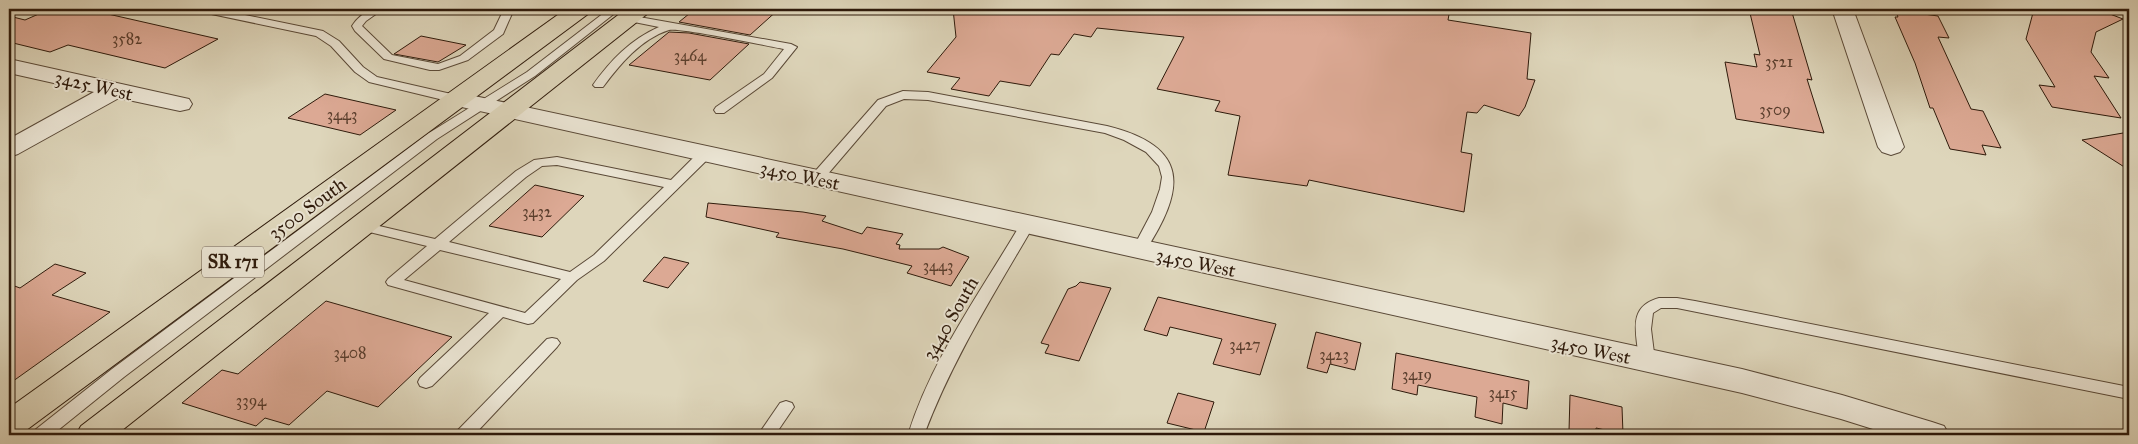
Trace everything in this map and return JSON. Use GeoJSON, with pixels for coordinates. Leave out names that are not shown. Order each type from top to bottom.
{"type":"FeatureCollection","features":[{"type":"Feature","properties":{"kind":"main road","name":"3500 South"},"geometry":{"type":"LineString","coordinates":[[9,425],[470,102],[580,9]]}},
{"type":"Feature","properties":{"kind":"main road","name":"SR 171"},"geometry":{"type":"LineString","coordinates":[[93,435],[510,111],[627,12]]}},
{"type":"Feature","properties":{"kind":"street"},"geometry":{"type":"LineString","coordinates":[[1842,9],[1891,147]]}},
{"type":"Feature","properties":{"kind":"street","name":"3425 West"},"geometry":{"type":"LineString","coordinates":[[9,66],[180,104]]}},
{"type":"Feature","properties":{"kind":"street"},"geometry":{"type":"LineString","coordinates":[[9,148],[115,90]]}},
{"type":"Feature","properties":{"kind":"street","name":"3450 West"},"geometry":{"type":"LineString","coordinates":[[470,102],[1792,393],[1842,406],[1932,435]]}},
{"type":"Feature","properties":{"kind":"lane"},"geometry":{"type":"LineString","coordinates":[[202,9],[319,33],[332,39],[366,75],[374,80],[470,102]]}},
{"type":"Feature","properties":{"kind":"lane"},"geometry":{"type":"LineString","coordinates":[[378,9],[358,22],[358,29],[388,57],[430,67],[447,65],[464,58],[499,32],[509,9]]}},
{"type":"Feature","properties":{"kind":"lane"},"geometry":{"type":"LineString","coordinates":[[41,435],[118,373],[457,120],[470,102],[531,74],[627,12],[670,25],[791,47],[768,76],[720,110]]}},
{"type":"Feature","properties":{"kind":"lane"},"geometry":{"type":"LineString","coordinates":[[599,85],[616,60],[647,35],[670,25]]}},
{"type":"Feature","properties":{"kind":"lane"},"geometry":{"type":"LineString","coordinates":[[816,179],[882,103],[888,99],[903,95],[919,94],[1107,130],[1130,137],[1152,150],[1160,158],[1167,172],[1168,183],[1164,198],[1140,250]]}},
{"type":"Feature","properties":{"kind":"lane"},"geometry":{"type":"LineString","coordinates":[[674,185],[557,161],[539,164],[521,174],[394,282],[528,319],[572,277],[599,258],[674,185],[705,154]]}},
{"type":"Feature","properties":{"kind":"lane","name":"3440 South"},"geometry":{"type":"LineString","coordinates":[[916,435],[930,396],[944,366],[1027,225]]}},
{"type":"Feature","properties":{"kind":"lane"},"geometry":{"type":"LineString","coordinates":[[362,226],[436,246],[572,277]]}},
{"type":"Feature","properties":{"kind":"lane"},"geometry":{"type":"LineString","coordinates":[[1647,361],[1644,317],[1648,309],[1657,304],[1670,302],[1693,305],[2129,393]]}},
{"type":"Feature","properties":{"kind":"lane"},"geometry":{"type":"LineString","coordinates":[[426,382],[501,312]]}},
{"type":"Feature","properties":{"kind":"lane"},"geometry":{"type":"LineString","coordinates":[[464,435],[552,343]]}},
{"type":"Feature","properties":{"kind":"lane"},"geometry":{"type":"LineString","coordinates":[[766,435],[786,407]]}},
{"type":"Feature","properties":{"kind":"building"},"geometry":{"type":"Polygon","coordinates":[[[50,9],[86,9],[218,39],[165,68],[68,45],[50,52],[9,42],[9,16],[25,20],[50,9]]]}},
{"type":"Feature","properties":{"kind":"building"},"geometry":{"type":"Polygon","coordinates":[[[695,9],[779,9],[750,35],[679,22],[695,9]]]}},
{"type":"Feature","properties":{"kind":"building"},"geometry":{"type":"Polygon","coordinates":[[[953,9],[1450,9],[1448,20],[1531,33],[1527,79],[1535,80],[1525,107],[1519,116],[1484,105],[1477,113],[1467,112],[1461,152],[1472,154],[1464,212],[1309,180],[1307,186],[1228,175],[1240,116],[1215,111],[1220,101],[1157,89],[1184,37],[1097,28],[1091,37],[1074,34],[1059,55],[1051,54],[1030,86],[1000,81],[989,96],[951,89],[960,78],[927,72],[956,37],[953,9]]]}},
{"type":"Feature","properties":{"kind":"building"},"geometry":{"type":"Polygon","coordinates":[[[1749,9],[1791,9],[1812,80],[1807,79],[1824,133],[1736,119],[1725,62],[1757,67],[1754,54],[1760,55],[1749,9]]]}},
{"type":"Feature","properties":{"kind":"building"},"geometry":{"type":"Polygon","coordinates":[[[2034,9],[2097,9],[2123,19],[2096,32],[2091,52],[2109,78],[2094,76],[2121,118],[2052,107],[2039,85],[2055,87],[2026,39],[2034,9]]]}},
{"type":"Feature","properties":{"kind":"building"},"geometry":{"type":"Polygon","coordinates":[[[1895,10],[1938,16],[1949,38],[1938,37],[1971,109],[1983,111],[2001,148],[1982,145],[1986,155],[1950,149],[1933,108],[1930,108],[1915,63],[1895,17],[1898,17],[1895,10]]]}},
{"type":"Feature","properties":{"kind":"building"},"geometry":{"type":"Polygon","coordinates":[[[669,32],[689,33],[749,44],[710,80],[629,65],[669,32]]]}},
{"type":"Feature","properties":{"kind":"building"},"geometry":{"type":"Polygon","coordinates":[[[421,36],[466,45],[438,62],[394,54],[421,36]]]}},
{"type":"Feature","properties":{"kind":"building"},"geometry":{"type":"Polygon","coordinates":[[[325,94],[396,110],[360,135],[288,118],[325,94]]]}},
{"type":"Feature","properties":{"kind":"building"},"geometry":{"type":"Polygon","coordinates":[[[2129,132],[2129,170],[2082,140],[2129,132]]]}},
{"type":"Feature","properties":{"kind":"building"},"geometry":{"type":"Polygon","coordinates":[[[535,185],[584,196],[542,237],[489,226],[535,185]]]}},
{"type":"Feature","properties":{"kind":"building"},"geometry":{"type":"Polygon","coordinates":[[[708,203],[826,216],[822,221],[862,234],[867,227],[903,234],[896,244],[900,245],[899,249],[939,249],[943,247],[969,257],[951,286],[907,273],[912,266],[843,249],[776,237],[779,233],[706,217],[708,203]]]}},
{"type":"Feature","properties":{"kind":"building"},"geometry":{"type":"Polygon","coordinates":[[[664,257],[689,263],[668,288],[643,281],[664,257]]]}},
{"type":"Feature","properties":{"kind":"building"},"geometry":{"type":"Polygon","coordinates":[[[55,264],[86,273],[52,295],[110,312],[9,384],[9,284],[20,288],[55,264]]]}},
{"type":"Feature","properties":{"kind":"building"},"geometry":{"type":"Polygon","coordinates":[[[1080,282],[1111,288],[1079,361],[1045,353],[1049,345],[1041,343],[1068,289],[1080,282]]]}},
{"type":"Feature","properties":{"kind":"building"},"geometry":{"type":"Polygon","coordinates":[[[1158,297],[1276,324],[1260,375],[1213,364],[1222,339],[1170,327],[1167,336],[1144,330],[1158,297]]]}},
{"type":"Feature","properties":{"kind":"building"},"geometry":{"type":"Polygon","coordinates":[[[326,301],[452,337],[378,407],[327,391],[289,425],[265,418],[256,426],[182,403],[222,370],[238,374],[326,301]]]}},
{"type":"Feature","properties":{"kind":"building"},"geometry":{"type":"Polygon","coordinates":[[[1316,332],[1361,343],[1355,370],[1330,364],[1327,373],[1307,368],[1316,332]]]}},
{"type":"Feature","properties":{"kind":"building"},"geometry":{"type":"Polygon","coordinates":[[[1396,353],[1529,381],[1527,409],[1503,403],[1502,424],[1475,417],[1477,397],[1418,385],[1417,395],[1392,389],[1396,353]]]}},
{"type":"Feature","properties":{"kind":"building"},"geometry":{"type":"Polygon","coordinates":[[[1178,393],[1214,402],[1204,432],[1167,423],[1178,393]]]}},
{"type":"Feature","properties":{"kind":"building"},"geometry":{"type":"Polygon","coordinates":[[[1570,395],[1622,407],[1623,434],[1596,428],[1596,435],[1569,431],[1570,395]]]}}]}
